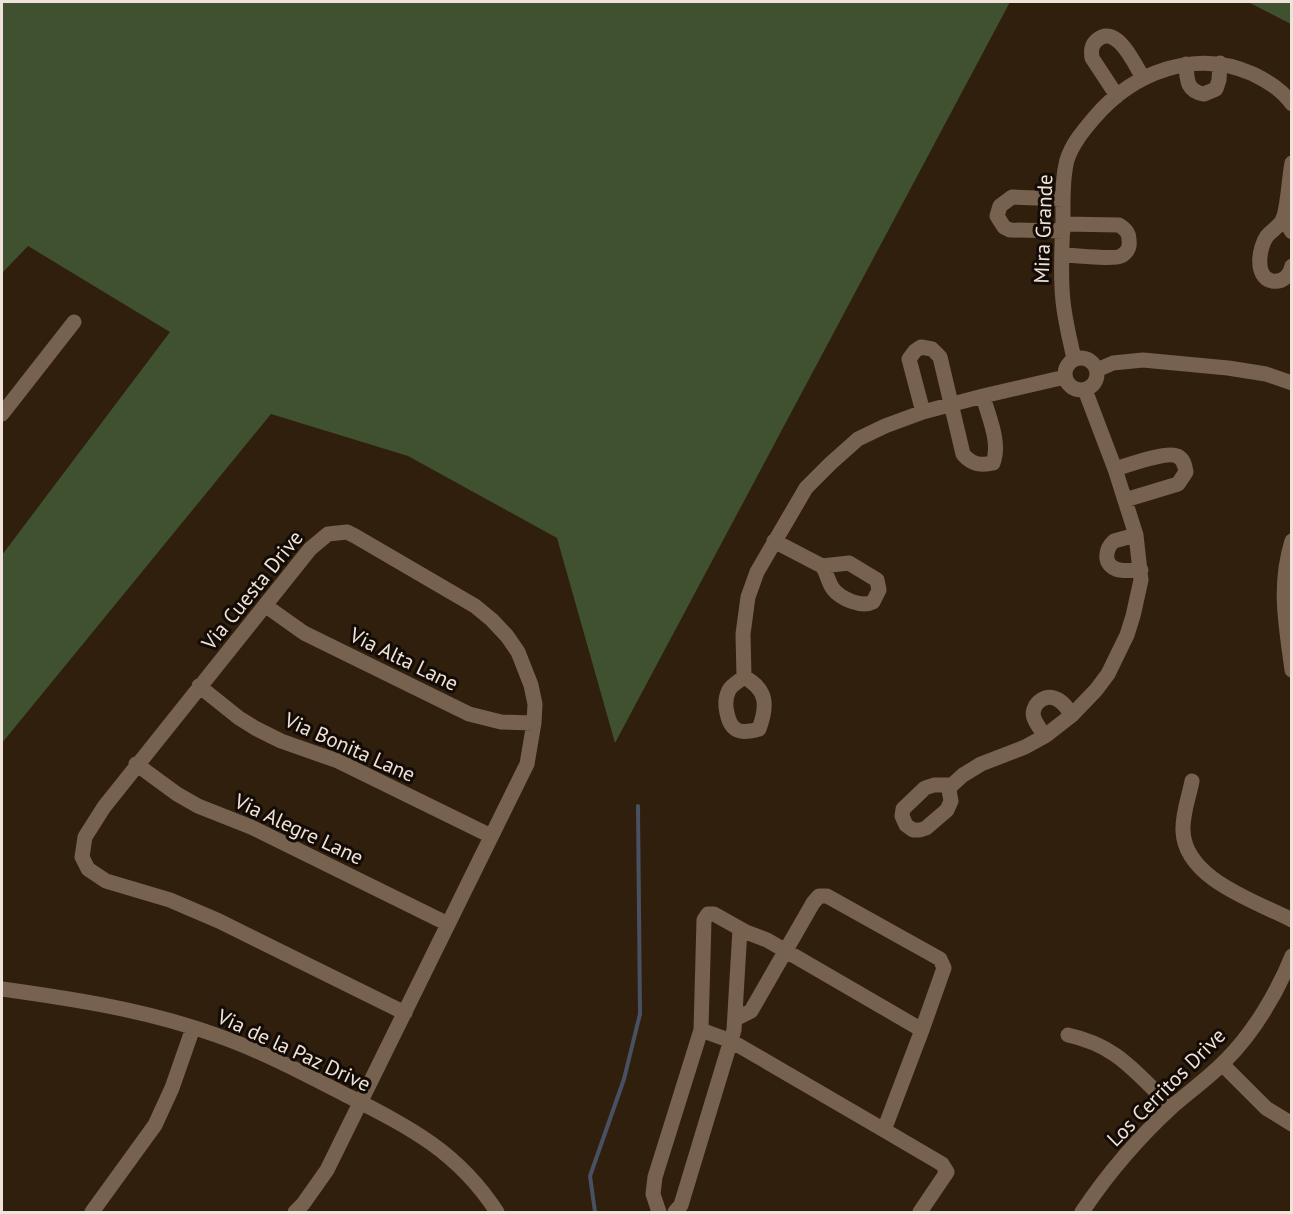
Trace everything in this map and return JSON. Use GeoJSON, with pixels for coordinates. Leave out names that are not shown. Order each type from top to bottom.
{"type":"FeatureCollection","features":[{"type":"Feature","properties":{"kind":"street"},"geometry":{"type":"LineString","coordinates":[[1117,96],[1092,58],[1091,51],[1098,39],[1104,36],[1117,39],[1143,78]]}},
{"type":"Feature","properties":{"kind":"street","name":"Mira Grande"},"geometry":{"type":"LineString","coordinates":[[1074,359],[1063,302],[1065,171],[1074,143],[1100,111],[1143,78],[1167,68],[1186,64],[1220,63],[1237,67],[1279,89],[1292,104]]}},
{"type":"Feature","properties":{"kind":"street"},"geometry":{"type":"LineString","coordinates":[[1186,64],[1187,83],[1192,89],[1204,94],[1216,89],[1220,63]]}},
{"type":"Feature","properties":{"kind":"street"},"geometry":{"type":"LineString","coordinates":[[1292,163],[1283,218],[1267,236],[1263,245],[1260,267],[1264,277],[1279,281],[1290,273],[1292,266]]}},
{"type":"Feature","properties":{"kind":"street"},"geometry":{"type":"LineString","coordinates":[[1062,255],[1118,257],[1124,255],[1130,243],[1129,234],[1119,225],[1010,230],[1000,222],[997,216],[1000,206],[1012,197],[1063,199]]}},
{"type":"Feature","properties":{"kind":"street"},"geometry":{"type":"LineString","coordinates":[[1283,218],[1292,232]]}},
{"type":"Feature","properties":{"kind":"street"},"geometry":{"type":"LineString","coordinates":[[2,414],[74,322]]}},
{"type":"Feature","properties":{"kind":"street"},"geometry":{"type":"LineString","coordinates":[[923,412],[909,359],[921,346],[932,349],[940,357],[963,454],[968,461],[983,465],[993,463],[996,445],[983,396]]}},
{"type":"Feature","properties":{"kind":"street"},"geometry":{"type":"LineString","coordinates":[[1074,359],[1091,360],[1097,370],[1096,381],[1085,390],[1076,390],[1071,387],[1065,378],[1067,366],[1074,359]]}},
{"type":"Feature","properties":{"kind":"street"},"geometry":{"type":"LineString","coordinates":[[1097,370],[1113,363],[1143,360],[1228,368],[1266,375],[1292,383]]}},
{"type":"Feature","properties":{"kind":"street"},"geometry":{"type":"LineString","coordinates":[[744,677],[743,634],[748,597],[757,572],[806,488],[831,463],[858,439],[923,412],[1065,378]]}},
{"type":"Feature","properties":{"kind":"street"},"geometry":{"type":"LineString","coordinates":[[952,785],[981,764],[1045,736],[1072,715],[1096,690],[1116,658],[1133,616],[1141,570],[1136,535],[1115,469],[1085,390]]}},
{"type":"Feature","properties":{"kind":"street"},"geometry":{"type":"LineString","coordinates":[[1115,469],[1170,454],[1182,459],[1185,465],[1186,472],[1178,484],[1125,500]]}},
{"type":"Feature","properties":{"kind":"street","name":"Via Cuesta Drive"},"geometry":{"type":"LineString","coordinates":[[295,1212],[327,1170],[405,1013],[527,764],[534,723],[535,704],[525,668],[507,636],[492,620],[475,606],[355,536],[347,532],[338,532],[328,534],[318,540],[136,764],[85,837],[82,857],[88,869],[106,881],[170,900],[219,921],[405,1013]]}},
{"type":"Feature","properties":{"kind":"street"},"geometry":{"type":"LineString","coordinates":[[1136,535],[1114,541],[1106,552],[1112,567],[1118,570],[1141,570]]}},
{"type":"Feature","properties":{"kind":"street"},"geometry":{"type":"LineString","coordinates":[[774,541],[822,566]]}},
{"type":"Feature","properties":{"kind":"street"},"geometry":{"type":"LineString","coordinates":[[1292,541],[1287,556],[1282,589],[1292,670]]}},
{"type":"Feature","properties":{"kind":"street","name":"Via Alta Lane"},"geometry":{"type":"LineString","coordinates":[[266,606],[304,633],[469,714],[501,722],[534,723]]}},
{"type":"Feature","properties":{"kind":"street","name":"Via Bonita Lane"},"geometry":{"type":"LineString","coordinates":[[199,686],[255,728],[281,741],[338,761],[491,837]]}},
{"type":"Feature","properties":{"kind":"street"},"geometry":{"type":"LineString","coordinates":[[1045,736],[1034,718],[1033,711],[1043,698],[1056,698],[1072,715]]}},
{"type":"Feature","properties":{"kind":"street","name":"Via Alegre Lane"},"geometry":{"type":"LineString","coordinates":[[136,764],[177,794],[198,806],[251,827],[448,924]]}},
{"type":"Feature","properties":{"kind":"street"},"geometry":{"type":"LineString","coordinates":[[1192,781],[1183,832],[1185,843],[1194,861],[1211,879],[1292,920]]}},
{"type":"Feature","properties":{"kind":"street"},"geometry":{"type":"LineString","coordinates":[[735,1019],[751,1011],[819,896],[827,896],[940,958],[944,968],[884,1130]]}},
{"type":"Feature","properties":{"kind":"street"},"geometry":{"type":"LineString","coordinates":[[659,1212],[653,1194],[655,1177],[701,1030],[704,920],[708,914],[714,914],[785,951],[922,1030]]}},
{"type":"Feature","properties":{"kind":"street"},"geometry":{"type":"LineString","coordinates":[[675,1212],[681,1205],[731,1041],[735,1019],[740,929]]}},
{"type":"Feature","properties":{"kind":"street","name":"Los Cerritos Drive"},"geometry":{"type":"LineString","coordinates":[[1082,1212],[1120,1161],[1172,1107],[1222,1064],[1247,1035],[1264,1010],[1292,956]]}},
{"type":"Feature","properties":{"kind":"street","name":"Via de la Paz Drive"},"geometry":{"type":"LineString","coordinates":[[2,989],[116,1007],[193,1028],[255,1051],[360,1102],[427,1139],[466,1171],[497,1212]]}},
{"type":"Feature","properties":{"kind":"street"},"geometry":{"type":"LineString","coordinates":[[92,1212],[155,1125],[172,1088],[193,1028]]}},
{"type":"Feature","properties":{"kind":"street"},"geometry":{"type":"LineString","coordinates":[[701,1030],[731,1041],[942,1164],[947,1172],[920,1212]]}},
{"type":"Feature","properties":{"kind":"street"},"geometry":{"type":"LineString","coordinates":[[1068,1035],[1111,1050],[1172,1107]]}},
{"type":"Feature","properties":{"kind":"street"},"geometry":{"type":"LineString","coordinates":[[1222,1064],[1266,1108],[1292,1124]]}},
{"type":"Feature","properties":{"kind":"green space"},"geometry":{"type":"Polygon","coordinates":[[[2,2],[1010,2],[615,743],[557,538],[408,456],[271,414],[2,743],[2,555],[170,332],[28,246],[2,273],[2,2]]]}},
{"type":"Feature","properties":{"kind":"green space"},"geometry":{"type":"Polygon","coordinates":[[[1248,2],[1291,2],[1291,24],[1248,2]]]}},
{"type":"Feature","properties":{"kind":"waterway"},"geometry":{"type":"LineString","coordinates":[[595,1212],[590,1176],[624,1079],[640,1014],[638,806]]}}]}
